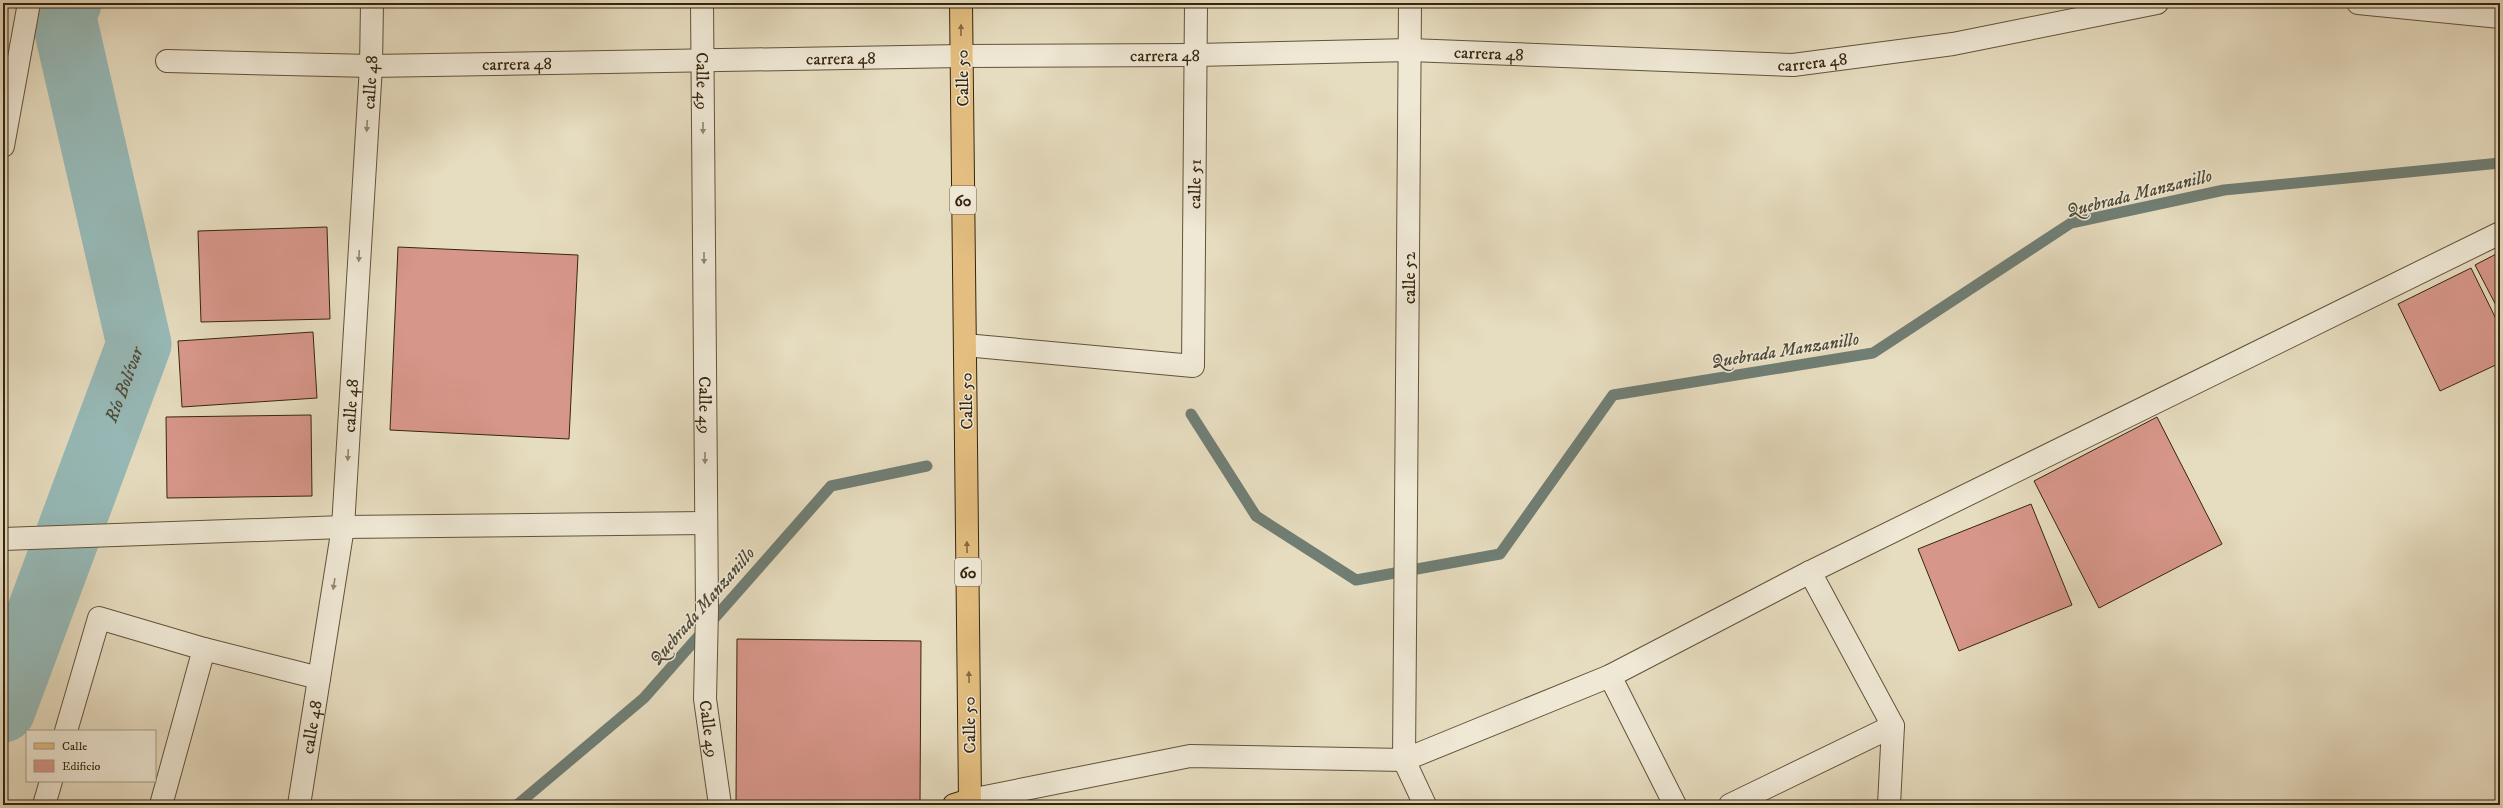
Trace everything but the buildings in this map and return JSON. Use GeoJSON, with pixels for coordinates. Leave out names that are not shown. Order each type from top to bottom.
{"type":"FeatureCollection","features":[{"type":"Feature","properties":{"kind":"main road","name":"Calle 50"},"geometry":{"type":"LineString","coordinates":[[961,3],[965,345],[962,802]]}},
{"type":"Feature","properties":{"kind":"street"},"geometry":{"type":"LineString","coordinates":[[3,146],[29,3]]}},
{"type":"Feature","properties":{"kind":"street","name":"calle 48"},"geometry":{"type":"LineString","coordinates":[[299,805],[344,528],[371,66],[372,3]]}},
{"type":"Feature","properties":{"kind":"street","name":"Calle 49"},"geometry":{"type":"LineString","coordinates":[[702,3],[707,610],[705,699],[720,805]]}},
{"type":"Feature","properties":{"kind":"street","name":"calle 51"},"geometry":{"type":"LineString","coordinates":[[965,345],[1193,366],[1196,3]]}},
{"type":"Feature","properties":{"kind":"street","name":"calle 52"},"geometry":{"type":"LineString","coordinates":[[1404,760],[1410,3]]}},
{"type":"Feature","properties":{"kind":"street","name":"carrera 48"},"geometry":{"type":"LineString","coordinates":[[167,61],[371,66],[962,56],[1196,55],[1410,50],[1793,64],[1953,44],[2157,3]]}},
{"type":"Feature","properties":{"kind":"street"},"geometry":{"type":"LineString","coordinates":[[2358,3],[2500,17]]}},
{"type":"Feature","properties":{"kind":"street"},"geometry":{"type":"LineString","coordinates":[[962,802],[1190,756],[1404,760],[1610,676],[1810,572],[2500,233]]}},
{"type":"Feature","properties":{"kind":"street"},"geometry":{"type":"LineString","coordinates":[[5,539],[344,528],[706,523]]}},
{"type":"Feature","properties":{"kind":"street"},"geometry":{"type":"LineString","coordinates":[[1810,572],[1893,726],[1889,805]]}},
{"type":"Feature","properties":{"kind":"street"},"geometry":{"type":"LineString","coordinates":[[66,730],[99,618],[204,649],[319,678]]}},
{"type":"Feature","properties":{"kind":"street"},"geometry":{"type":"LineString","coordinates":[[161,805],[204,649]]}},
{"type":"Feature","properties":{"kind":"street"},"geometry":{"type":"LineString","coordinates":[[1610,676],[1675,805]]}},
{"type":"Feature","properties":{"kind":"street"},"geometry":{"type":"LineString","coordinates":[[1730,805],[1893,726]]}},
{"type":"Feature","properties":{"kind":"street"},"geometry":{"type":"LineString","coordinates":[[1404,760],[1425,805]]}},
{"type":"Feature","properties":{"kind":"street"},"geometry":{"type":"LineString","coordinates":[[44,805],[51,782]]}},
{"type":"Feature","properties":{"kind":"waterway","name":"Río Bolívar"},"geometry":{"type":"LineString","coordinates":[[3,710],[139,344],[63,14],[69,3]]}},
{"type":"Feature","properties":{"kind":"waterway","name":"Quebrada Manzanillo"},"geometry":{"type":"LineString","coordinates":[[1191,414],[1256,516],[1356,580],[1500,554],[1613,395],[1873,353],[2071,223],[2224,190],[2500,163]]}},
{"type":"Feature","properties":{"kind":"waterway","name":"Quebrada Manzanillo"},"geometry":{"type":"LineString","coordinates":[[517,805],[644,698],[831,486],[927,466]]}}]}
